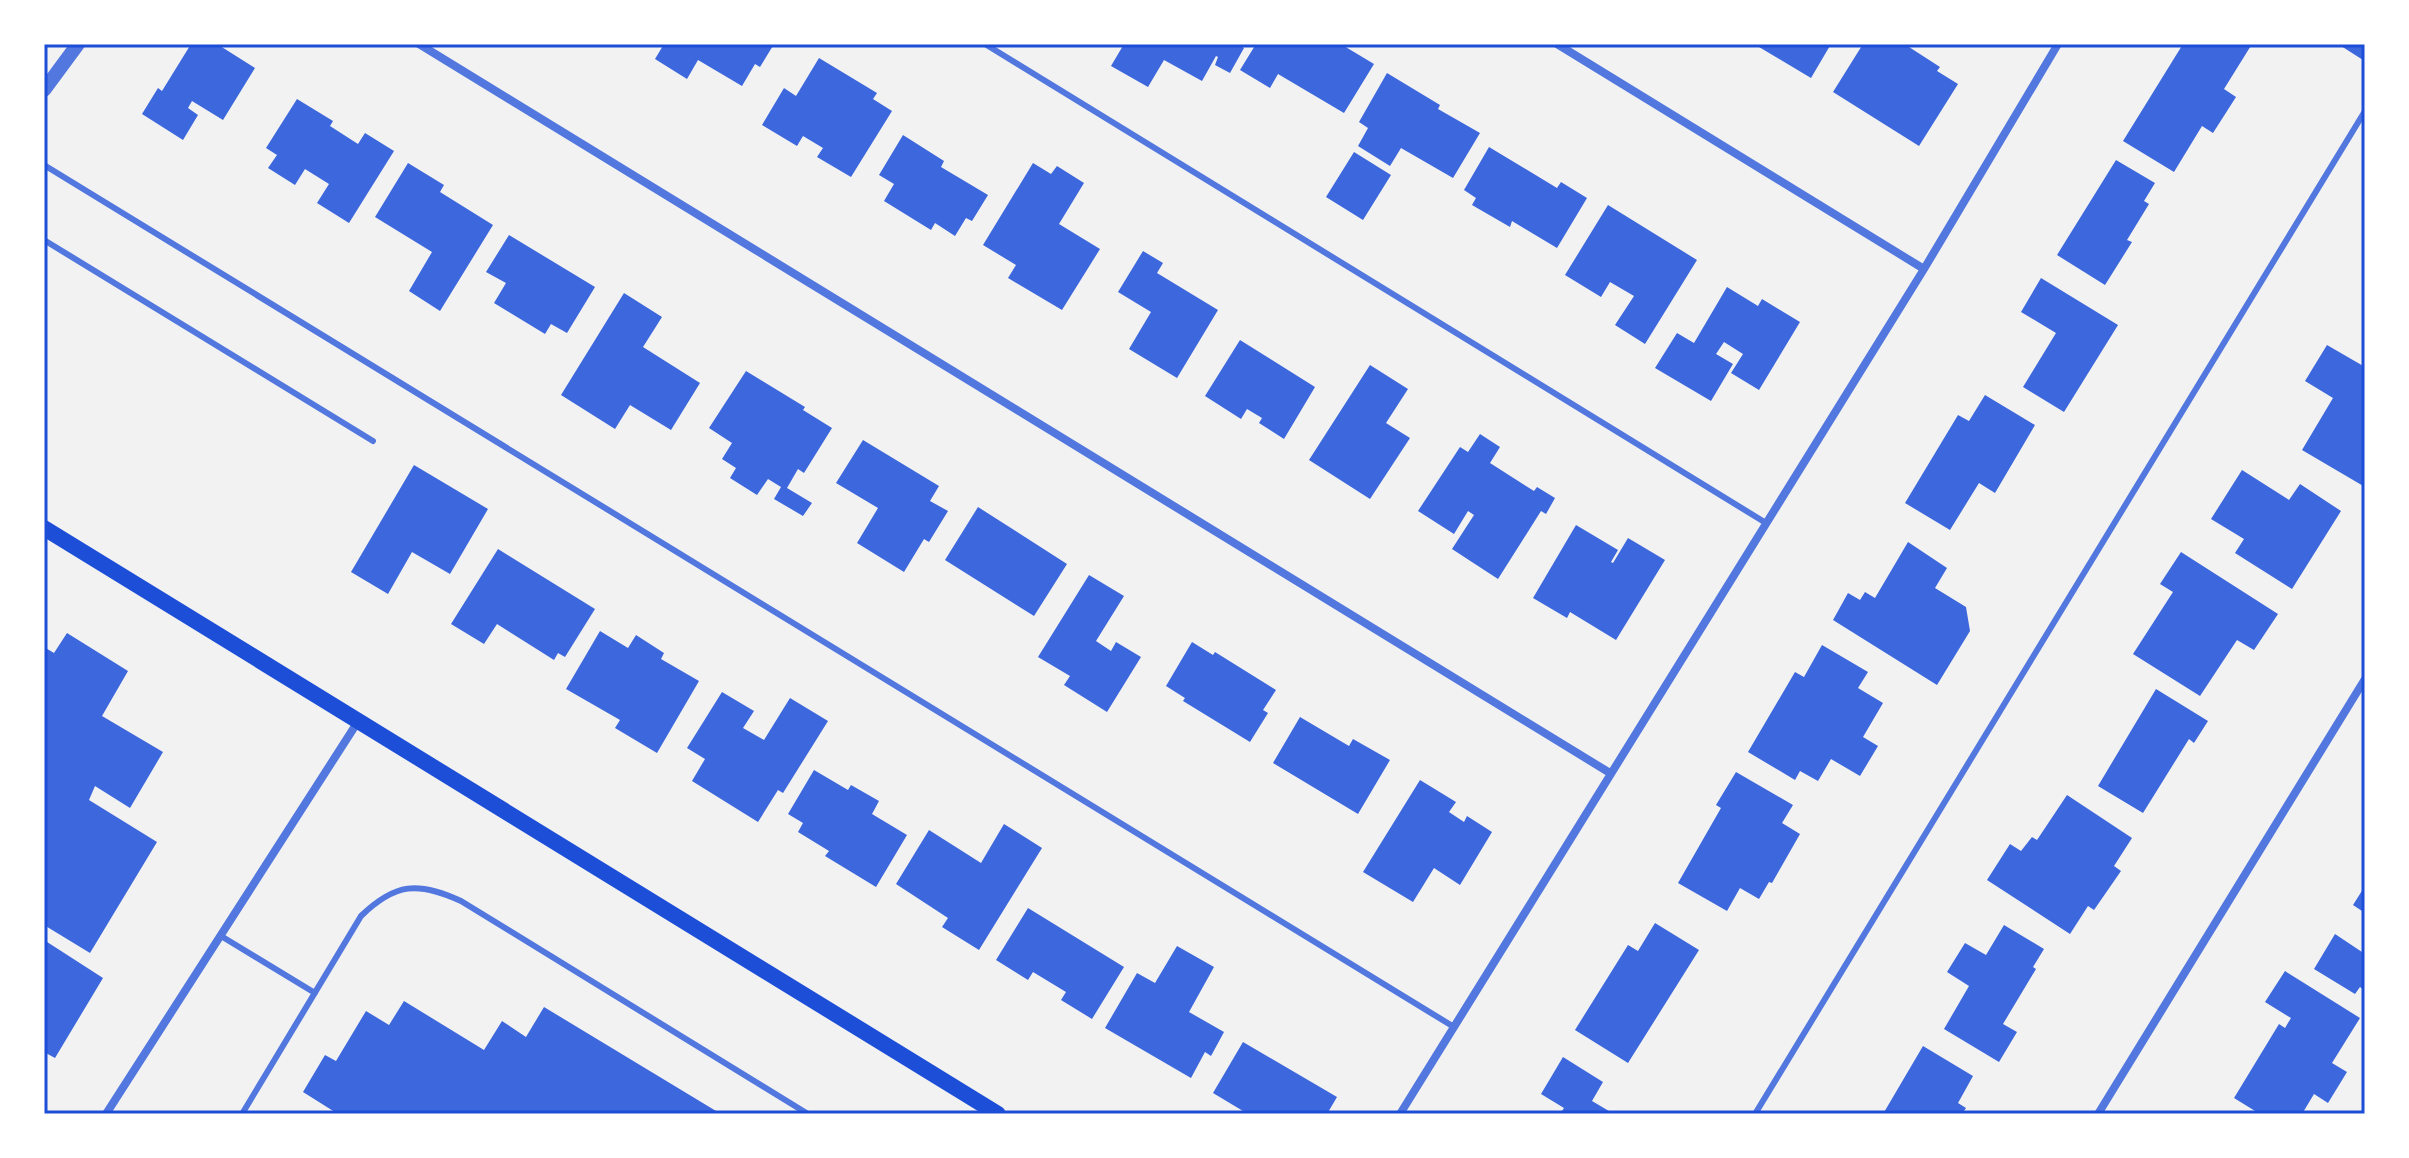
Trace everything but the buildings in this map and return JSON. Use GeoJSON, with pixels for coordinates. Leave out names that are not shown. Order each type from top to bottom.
{"type":"FeatureCollection","features":[{"type":"Feature","properties":{"kind":"main road"},"geometry":{"type":"LineString","coordinates":[[44,528],[998,1114]]}},
{"type":"Feature","properties":{"kind":"street"},"geometry":{"type":"LineString","coordinates":[[44,90],[78,44]]}},
{"type":"Feature","properties":{"kind":"street"},"geometry":{"type":"LineString","coordinates":[[419,44],[1610,773]]}},
{"type":"Feature","properties":{"kind":"street"},"geometry":{"type":"LineString","coordinates":[[1557,44],[1924,269]]}},
{"type":"Feature","properties":{"kind":"street"},"geometry":{"type":"LineString","coordinates":[[1400,1114],[1924,269],[2058,44]]}},
{"type":"Feature","properties":{"kind":"street"},"geometry":{"type":"LineString","coordinates":[[2098,1114],[2365,679]]}},
{"type":"Feature","properties":{"kind":"street"},"geometry":{"type":"LineString","coordinates":[[106,1114],[357,723]]}},
{"type":"Feature","properties":{"kind":"lane"},"geometry":{"type":"LineString","coordinates":[[985,44],[1766,523]]}},
{"type":"Feature","properties":{"kind":"lane"},"geometry":{"type":"LineString","coordinates":[[1755,1114],[2365,111]]}},
{"type":"Feature","properties":{"kind":"lane"},"geometry":{"type":"LineString","coordinates":[[44,165],[1454,1027]]}},
{"type":"Feature","properties":{"kind":"lane"},"geometry":{"type":"LineString","coordinates":[[44,240],[373,441]]}},
{"type":"Feature","properties":{"kind":"lane"},"geometry":{"type":"LineString","coordinates":[[242,1114],[361,916],[380,898],[407,888],[435,889],[461,901],[808,1114]]}},
{"type":"Feature","properties":{"kind":"lane"},"geometry":{"type":"LineString","coordinates":[[221,936],[315,993]]}}]}
